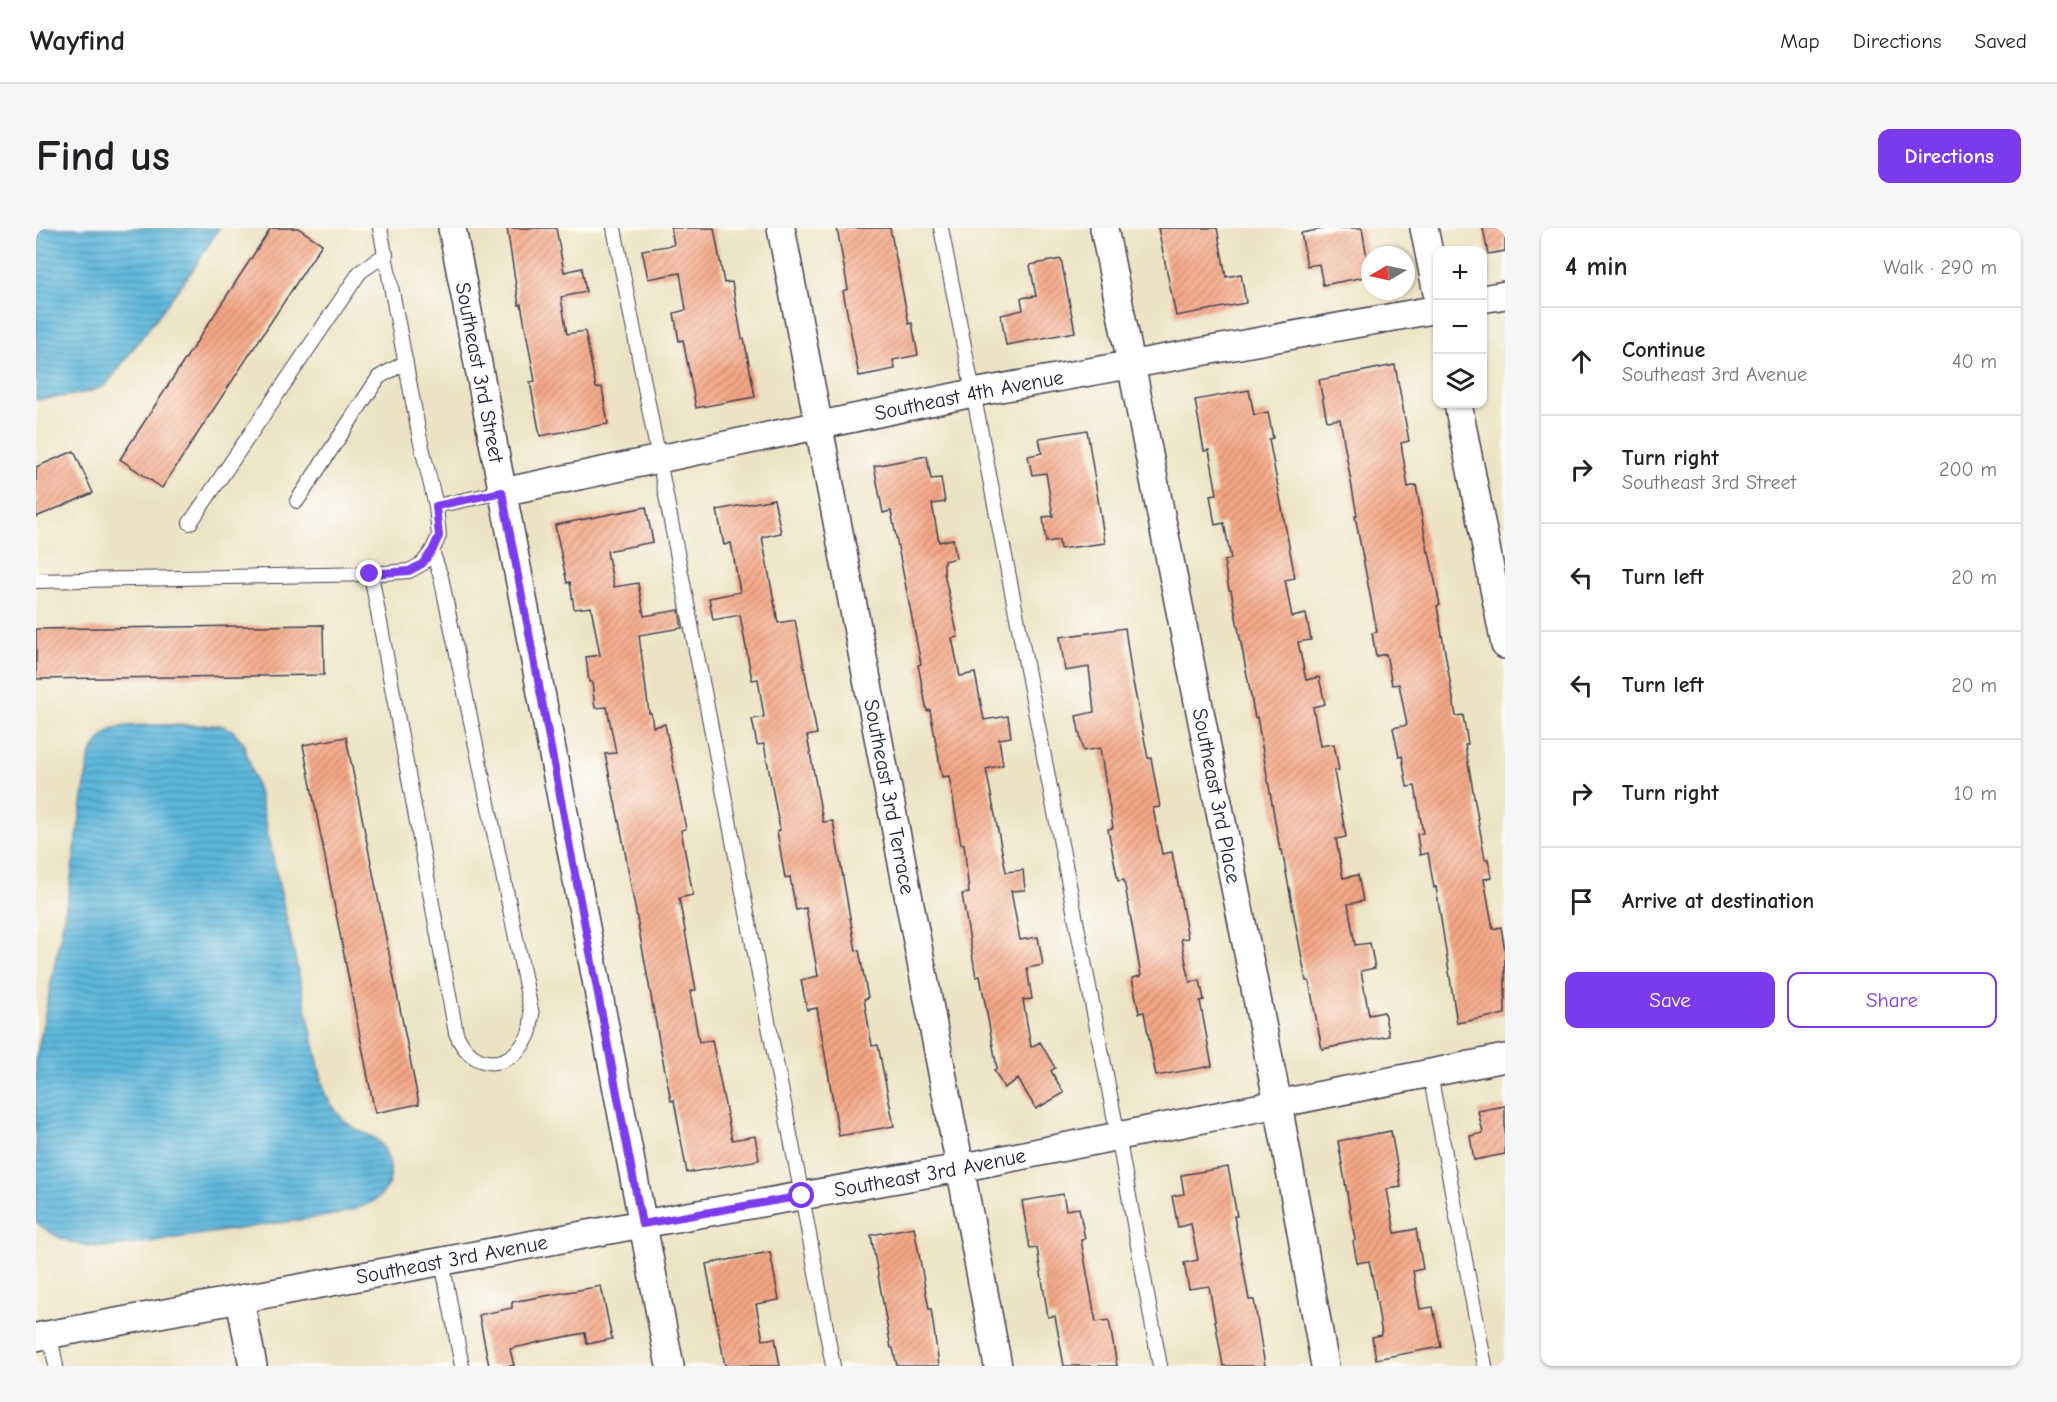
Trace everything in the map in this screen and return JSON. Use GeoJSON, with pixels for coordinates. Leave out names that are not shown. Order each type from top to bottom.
{"type":"FeatureCollection","features":[{"type":"Feature","properties":{"kind":"street","name":"Southeast 3rd Street"},"geometry":{"type":"LineString","coordinates":[[452,228],[669,1366]]}},
{"type":"Feature","properties":{"kind":"street","name":"Southeast 3rd Terrace"},"geometry":{"type":"LineString","coordinates":[[782,228],[998,1366]]}},
{"type":"Feature","properties":{"kind":"street","name":"Southeast 3rd Place"},"geometry":{"type":"LineString","coordinates":[[1104,228],[1278,1104],[1325,1366]]}},
{"type":"Feature","properties":{"kind":"street"},"geometry":{"type":"LineString","coordinates":[[1424,228],[1433,276]]}},
{"type":"Feature","properties":{"kind":"street"},"geometry":{"type":"LineString","coordinates":[[1487,298],[1505,295]]}},
{"type":"Feature","properties":{"kind":"street","name":"Southeast 4th Avenue"},"geometry":{"type":"LineString","coordinates":[[502,492],[973,393],[1433,310]]}},
{"type":"Feature","properties":{"kind":"street"},"geometry":{"type":"LineString","coordinates":[[1459,408],[1505,645]]}},
{"type":"Feature","properties":{"kind":"street","name":"Southeast 3rd Avenue"},"geometry":{"type":"LineString","coordinates":[[43,1336],[642,1224],[960,1168],[1505,1058]]}},
{"type":"Feature","properties":{"kind":"street"},"geometry":{"type":"LineString","coordinates":[[240,1300],[253,1366]]}},
{"type":"Feature","properties":{"kind":"lane"},"geometry":{"type":"LineString","coordinates":[[36,581],[370,574],[409,571],[422,564],[432,551],[439,536],[436,506],[380,228]]}},
{"type":"Feature","properties":{"kind":"lane"},"geometry":{"type":"LineString","coordinates":[[614,228],[833,1366]]}},
{"type":"Feature","properties":{"kind":"lane"},"geometry":{"type":"LineString","coordinates":[[941,228],[1118,1136],[1160,1366]]}},
{"type":"Feature","properties":{"kind":"lane"},"geometry":{"type":"LineString","coordinates":[[190,523],[360,272],[386,254]]}},
{"type":"Feature","properties":{"kind":"lane"},"geometry":{"type":"LineString","coordinates":[[297,501],[379,377],[406,362]]}},
{"type":"Feature","properties":{"kind":"lane"},"geometry":{"type":"LineString","coordinates":[[436,506],[502,492]]}},
{"type":"Feature","properties":{"kind":"lane"},"geometry":{"type":"LineString","coordinates":[[370,574],[456,1033],[461,1046],[471,1057],[488,1063],[505,1060],[520,1048],[530,1032],[532,1016],[441,577],[432,551]]}},
{"type":"Feature","properties":{"kind":"lane"},"geometry":{"type":"LineString","coordinates":[[1430,1074],[1485,1366]]}},
{"type":"Feature","properties":{"kind":"lane"},"geometry":{"type":"LineString","coordinates":[[442,1262],[462,1366]]}},
{"type":"Feature","properties":{"kind":"lane"},"geometry":{"type":"LineString","coordinates":[[43,1336],[56,1366]]}},
{"type":"Feature","properties":{"kind":"water"},"geometry":{"type":"Polygon","coordinates":[[[36,228],[219,228],[194,268],[106,385],[81,394],[36,400],[36,228]]]}},
{"type":"Feature","properties":{"kind":"water"},"geometry":{"type":"Polygon","coordinates":[[[134,725],[220,725],[232,730],[243,742],[259,794],[325,1094],[347,1123],[381,1144],[389,1163],[388,1185],[383,1193],[366,1205],[334,1215],[114,1247],[72,1243],[36,1222],[36,1059],[68,897],[89,758],[102,737],[116,728],[134,725]]]}},
{"type":"Feature","properties":{"kind":"building"},"geometry":{"type":"Polygon","coordinates":[[[271,228],[298,228],[322,244],[162,488],[120,459],[271,228]]]}},
{"type":"Feature","properties":{"kind":"building"},"geometry":{"type":"Polygon","coordinates":[[[507,228],[556,228],[564,272],[582,268],[586,292],[561,297],[567,334],[585,331],[596,388],[602,387],[608,424],[540,436],[530,382],[535,381],[521,304],[519,305],[507,228]]]}},
{"type":"Feature","properties":{"kind":"building"},"geometry":{"type":"Polygon","coordinates":[[[671,228],[714,228],[724,283],[732,282],[755,397],[696,408],[683,340],[679,341],[674,313],[686,310],[680,273],[648,279],[642,250],[674,245],[671,228]]]}},
{"type":"Feature","properties":{"kind":"building"},"geometry":{"type":"Polygon","coordinates":[[[837,228],[890,228],[909,324],[912,323],[918,355],[893,360],[895,369],[859,376],[843,291],[848,289],[837,228]]]}},
{"type":"Feature","properties":{"kind":"building"},"geometry":{"type":"Polygon","coordinates":[[[1158,228],[1217,228],[1226,277],[1241,274],[1246,303],[1176,316],[1158,228]]]}},
{"type":"Feature","properties":{"kind":"building"},"geometry":{"type":"Polygon","coordinates":[[[1328,228],[1362,228],[1365,246],[1361,246],[1361,278],[1323,285],[1319,264],[1307,266],[1301,233],[1328,228]]]}},
{"type":"Feature","properties":{"kind":"building"},"geometry":{"type":"Polygon","coordinates":[[[1483,228],[1505,228],[1505,251],[1488,254],[1483,228]]]}},
{"type":"Feature","properties":{"kind":"building"},"geometry":{"type":"Polygon","coordinates":[[[1061,259],[1075,332],[1006,345],[1001,315],[1023,310],[1021,298],[1036,296],[1030,265],[1061,259]]]}},
{"type":"Feature","properties":{"kind":"building"},"geometry":{"type":"Polygon","coordinates":[[[1395,365],[1409,441],[1401,443],[1408,487],[1416,485],[1440,605],[1437,606],[1456,716],[1463,715],[1468,744],[1465,745],[1485,859],[1488,859],[1492,878],[1484,879],[1493,929],[1501,927],[1505,951],[1505,1014],[1457,1023],[1436,887],[1434,888],[1428,853],[1420,855],[1417,834],[1423,833],[1415,786],[1407,787],[1402,756],[1399,757],[1393,728],[1407,725],[1399,684],[1392,685],[1386,654],[1376,656],[1372,633],[1377,632],[1355,516],[1357,516],[1340,419],[1327,421],[1319,380],[1395,365]]]}},
{"type":"Feature","properties":{"kind":"building"},"geometry":{"type":"Polygon","coordinates":[[[1249,390],[1254,415],[1268,412],[1273,438],[1269,439],[1295,578],[1285,580],[1292,617],[1306,614],[1311,640],[1298,642],[1306,680],[1319,677],[1325,704],[1313,707],[1320,746],[1334,744],[1339,770],[1334,771],[1346,837],[1336,839],[1343,878],[1358,875],[1363,901],[1348,904],[1355,945],[1370,943],[1375,968],[1361,971],[1369,1015],[1384,1012],[1389,1036],[1322,1049],[1309,981],[1306,981],[1282,850],[1280,850],[1257,717],[1255,718],[1231,590],[1229,590],[1224,561],[1231,559],[1224,523],[1215,525],[1210,495],[1217,494],[1209,450],[1204,451],[1195,400],[1249,390]]]}},
{"type":"Feature","properties":{"kind":"building"},"geometry":{"type":"Polygon","coordinates":[[[1087,430],[1105,543],[1060,549],[1059,540],[1046,542],[1043,517],[1053,516],[1046,473],[1032,475],[1028,456],[1042,453],[1039,438],[1087,430]]]}},
{"type":"Feature","properties":{"kind":"building"},"geometry":{"type":"Polygon","coordinates":[[[74,451],[93,493],[36,517],[36,467],[74,451]]]}},
{"type":"Feature","properties":{"kind":"building"},"geometry":{"type":"Polygon","coordinates":[[[927,456],[931,479],[941,478],[945,502],[932,504],[939,542],[953,539],[956,558],[944,561],[944,573],[958,637],[952,638],[960,676],[975,673],[984,720],[1008,716],[1011,737],[999,739],[1003,765],[986,769],[1006,872],[1023,870],[1025,890],[1011,891],[1020,940],[1038,937],[1043,965],[1027,968],[1032,999],[1023,1000],[1031,1047],[1040,1042],[1055,1068],[1051,1071],[1064,1093],[1036,1109],[1018,1079],[1004,1088],[994,1070],[997,1068],[980,976],[976,977],[962,894],[969,893],[964,844],[961,844],[949,776],[942,777],[930,710],[927,711],[918,665],[921,664],[891,511],[883,513],[874,466],[927,456]]]}},
{"type":"Feature","properties":{"kind":"building"},"geometry":{"type":"Polygon","coordinates":[[[774,499],[781,533],[762,537],[778,623],[795,620],[817,734],[807,736],[823,822],[833,821],[856,951],[859,950],[868,998],[864,999],[872,1046],[878,1045],[894,1126],[839,1136],[817,1008],[807,1010],[801,980],[818,976],[806,908],[796,910],[790,877],[785,878],[777,831],[780,830],[764,744],[757,745],[752,719],[764,717],[758,679],[752,680],[740,615],[713,620],[709,598],[740,592],[731,543],[724,545],[717,510],[774,499]]]}},
{"type":"Feature","properties":{"kind":"building"},"geometry":{"type":"Polygon","coordinates":[[[646,507],[653,542],[607,551],[614,587],[638,583],[644,616],[679,610],[682,628],[639,635],[649,713],[651,713],[653,727],[665,724],[686,829],[681,830],[693,895],[679,898],[696,990],[690,991],[699,1042],[712,1040],[732,1140],[755,1136],[759,1160],[687,1173],[674,1100],[671,1101],[658,1035],[605,754],[616,753],[607,707],[595,708],[592,682],[589,682],[586,657],[600,655],[591,607],[574,609],[570,582],[567,583],[555,525],[646,507]]]}},
{"type":"Feature","properties":{"kind":"building"},"geometry":{"type":"Polygon","coordinates":[[[323,625],[324,675],[36,679],[36,629],[323,625]]]}},
{"type":"Feature","properties":{"kind":"building"},"geometry":{"type":"Polygon","coordinates":[[[1125,628],[1132,677],[1160,807],[1153,808],[1162,854],[1172,852],[1188,938],[1181,939],[1190,982],[1200,980],[1204,1000],[1200,1001],[1212,1066],[1156,1076],[1144,1012],[1139,1013],[1132,978],[1141,976],[1124,880],[1118,881],[1108,829],[1113,828],[1100,748],[1083,751],[1076,716],[1094,712],[1089,667],[1065,671],[1060,637],[1125,628]]]}},
{"type":"Feature","properties":{"kind":"building"},"geometry":{"type":"Polygon","coordinates":[[[346,737],[419,1104],[375,1113],[303,745],[346,737]]]}},
{"type":"Feature","properties":{"kind":"building"},"geometry":{"type":"Polygon","coordinates":[[[1505,1106],[1505,1154],[1474,1160],[1470,1136],[1483,1133],[1478,1111],[1505,1106]]]}},
{"type":"Feature","properties":{"kind":"building"},"geometry":{"type":"Polygon","coordinates":[[[1391,1131],[1401,1187],[1387,1189],[1395,1233],[1416,1229],[1423,1269],[1413,1271],[1420,1309],[1433,1307],[1441,1347],[1376,1359],[1372,1337],[1382,1335],[1375,1291],[1369,1261],[1357,1263],[1338,1141],[1391,1131]]]}},
{"type":"Feature","properties":{"kind":"building"},"geometry":{"type":"Polygon","coordinates":[[[1228,1167],[1249,1300],[1254,1300],[1265,1366],[1223,1366],[1209,1286],[1189,1289],[1184,1263],[1198,1260],[1191,1224],[1178,1227],[1172,1196],[1184,1194],[1181,1175],[1228,1167]]]}},
{"type":"Feature","properties":{"kind":"building"},"geometry":{"type":"Polygon","coordinates":[[[1063,1194],[1066,1210],[1079,1208],[1085,1239],[1081,1240],[1096,1322],[1109,1320],[1117,1366],[1064,1366],[1055,1316],[1048,1317],[1037,1248],[1030,1249],[1022,1201],[1063,1194]]]}},
{"type":"Feature","properties":{"kind":"building"},"geometry":{"type":"Polygon","coordinates":[[[914,1227],[929,1309],[931,1309],[939,1366],[897,1366],[893,1348],[891,1348],[871,1235],[914,1227]]]}},
{"type":"Feature","properties":{"kind":"building"},"geometry":{"type":"Polygon","coordinates":[[[770,1252],[779,1300],[756,1304],[763,1340],[775,1338],[780,1366],[725,1366],[706,1264],[770,1252]]]}},
{"type":"Feature","properties":{"kind":"building"},"geometry":{"type":"Polygon","coordinates":[[[601,1286],[612,1339],[587,1344],[585,1333],[544,1341],[510,1349],[514,1366],[489,1366],[479,1315],[512,1308],[512,1302],[601,1286]]]}},
{"type":"Feature","properties":{"kind":"route"},"geometry":{"type":"LineString","coordinates":[[370,574],[409,571],[422,564],[432,551],[439,536],[436,506],[502,492],[642,1224],[802,1196]]}}]}
